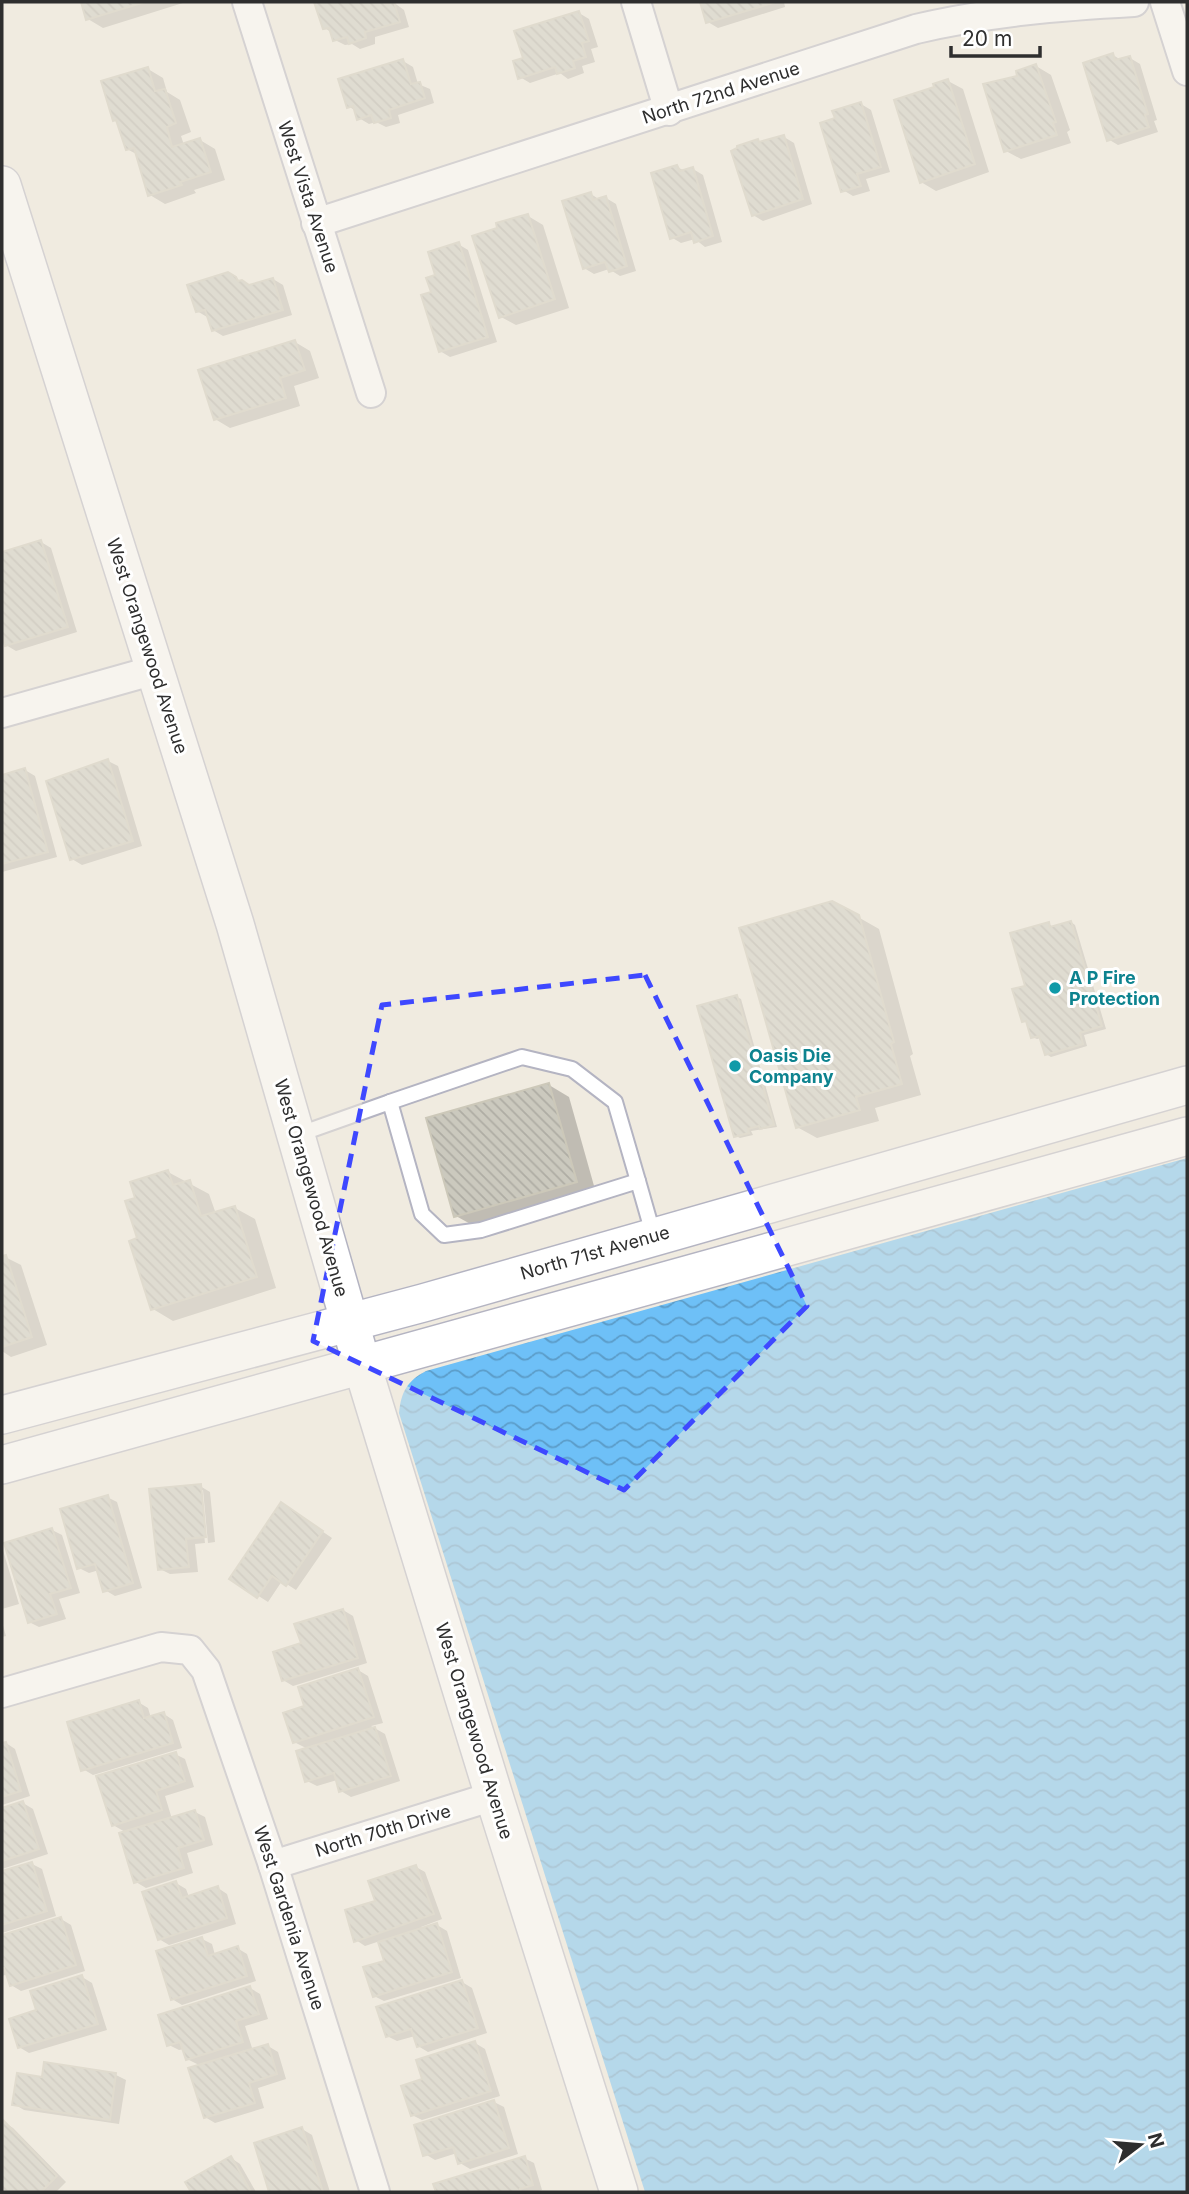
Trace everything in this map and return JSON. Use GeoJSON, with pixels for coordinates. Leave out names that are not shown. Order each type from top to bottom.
{"type":"FeatureCollection","features":[{"type":"Feature","properties":{"kind":"street","name":"West Vista Avenue"},"geometry":{"type":"LineString","coordinates":[[247,2],[371,393]]}},
{"type":"Feature","properties":{"kind":"street"},"geometry":{"type":"LineString","coordinates":[[636,2],[669,111]]}},
{"type":"Feature","properties":{"kind":"street","name":"North 72nd Avenue"},"geometry":{"type":"LineString","coordinates":[[316,223],[669,111],[876,41],[947,22],[1046,7],[1134,2]]}},
{"type":"Feature","properties":{"kind":"street"},"geometry":{"type":"LineString","coordinates":[[1165,2],[1187,71]]}},
{"type":"Feature","properties":{"kind":"street","name":"West Orangewood Avenue"},"geometry":{"type":"LineString","coordinates":[[2,185],[235,924],[362,1365],[619,2192]]}},
{"type":"Feature","properties":{"kind":"street"},"geometry":{"type":"LineString","coordinates":[[2,713],[155,670]]}},
{"type":"Feature","properties":{"kind":"street","name":"North 71st Avenue"},"geometry":{"type":"LineString","coordinates":[[2,1415],[654,1237],[1187,1084]]}},
{"type":"Feature","properties":{"kind":"street"},"geometry":{"type":"LineString","coordinates":[[2,1465],[1187,1136]]}},
{"type":"Feature","properties":{"kind":"street","name":"West Gardenia Avenue"},"geometry":{"type":"LineString","coordinates":[[2,1693],[160,1647],[190,1650],[206,1670],[273,1865],[375,2192]]}},
{"type":"Feature","properties":{"kind":"street","name":"North 70th Drive"},"geometry":{"type":"LineString","coordinates":[[273,1865],[494,1796]]}},
{"type":"Feature","properties":{"kind":"lane"},"geometry":{"type":"LineString","coordinates":[[296,1136],[522,1057],[572,1069],[615,1102],[654,1237]]}},
{"type":"Feature","properties":{"kind":"lane"},"geometry":{"type":"LineString","coordinates":[[390,1102],[422,1214],[444,1235],[481,1230],[638,1181]]}},
{"type":"Feature","properties":{"kind":"highlighted area"},"geometry":{"type":"Polygon","coordinates":[[[645,975],[807,1306],[624,1490],[313,1341],[382,1005],[645,975]]]}},
{"type":"Feature","properties":{"kind":"water"},"geometry":{"type":"Polygon","coordinates":[[[1187,1158],[1187,2192],[645,2192],[399,1413],[406,1388],[426,1371],[1187,1158]]]}},
{"type":"Feature","properties":{"kind":"building"},"geometry":{"type":"Polygon","coordinates":[[[81,2],[145,2],[86,20],[81,2]]]}},
{"type":"Feature","properties":{"kind":"building"},"geometry":{"type":"Polygon","coordinates":[[[314,2],[394,2],[400,22],[365,32],[366,38],[349,44],[347,37],[333,41],[329,28],[323,29],[314,2]]]}},
{"type":"Feature","properties":{"kind":"building"},"geometry":{"type":"Polygon","coordinates":[[[700,2],[776,2],[706,23],[700,2]]]}},
{"type":"Feature","properties":{"kind":"building"},"geometry":{"type":"Polygon","coordinates":[[[579,11],[589,41],[582,43],[586,57],[573,61],[575,68],[557,74],[555,67],[518,79],[513,61],[523,58],[514,31],[579,11]]]}},
{"type":"Feature","properties":{"kind":"building"},"geometry":{"type":"Polygon","coordinates":[[[1113,53],[1115,60],[1130,56],[1148,114],[1145,115],[1149,127],[1107,141],[1083,63],[1113,53]]]}},
{"type":"Feature","properties":{"kind":"building"},"geometry":{"type":"Polygon","coordinates":[[[403,59],[411,84],[420,82],[425,98],[389,110],[391,118],[374,123],[371,115],[357,120],[353,106],[347,108],[338,79],[403,59]]]}},
{"type":"Feature","properties":{"kind":"building"},"geometry":{"type":"Polygon","coordinates":[[[1036,64],[1056,122],[1053,123],[1057,135],[1004,152],[983,84],[1017,76],[1016,71],[1036,64]]]}},
{"type":"Feature","properties":{"kind":"building"},"geometry":{"type":"Polygon","coordinates":[[[148,67],[155,91],[165,89],[176,123],[167,127],[172,147],[200,138],[211,172],[148,196],[134,148],[126,150],[116,120],[113,121],[101,81],[148,67]]]}},
{"type":"Feature","properties":{"kind":"building"},"geometry":{"type":"Polygon","coordinates":[[[948,79],[975,164],[920,183],[894,100],[934,87],[933,84],[948,79]]]}},
{"type":"Feature","properties":{"kind":"building"},"geometry":{"type":"Polygon","coordinates":[[[861,102],[881,167],[857,174],[861,186],[841,192],[820,123],[835,118],[832,111],[861,102]]]}},
{"type":"Feature","properties":{"kind":"building"},"geometry":{"type":"Polygon","coordinates":[[[784,135],[803,199],[752,216],[731,151],[737,146],[758,139],[759,142],[784,135]]]}},
{"type":"Feature","properties":{"kind":"building"},"geometry":{"type":"Polygon","coordinates":[[[677,165],[680,171],[693,167],[713,236],[694,243],[691,232],[670,239],[651,173],[677,165]]]}},
{"type":"Feature","properties":{"kind":"building"},"geometry":{"type":"Polygon","coordinates":[[[591,192],[593,200],[606,196],[627,266],[609,272],[605,262],[583,269],[562,201],[591,192]]]}},
{"type":"Feature","properties":{"kind":"building"},"geometry":{"type":"Polygon","coordinates":[[[528,214],[555,299],[499,318],[472,236],[497,228],[496,223],[528,214]]]}},
{"type":"Feature","properties":{"kind":"building"},"geometry":{"type":"Polygon","coordinates":[[[459,242],[488,337],[439,352],[421,295],[431,292],[426,278],[435,275],[428,252],[459,242]]]}},
{"type":"Feature","properties":{"kind":"building"},"geometry":{"type":"Polygon","coordinates":[[[228,272],[238,281],[242,280],[249,285],[273,278],[283,310],[212,331],[205,310],[196,312],[187,285],[228,272]]]}},
{"type":"Feature","properties":{"kind":"building"},"geometry":{"type":"Polygon","coordinates":[[[295,340],[305,370],[280,378],[286,398],[214,420],[198,370],[295,340]]]}},
{"type":"Feature","properties":{"kind":"building"},"geometry":{"type":"Polygon","coordinates":[[[41,540],[68,627],[5,646],[2,636],[2,552],[41,540]]]}},
{"type":"Feature","properties":{"kind":"building"},"geometry":{"type":"Polygon","coordinates":[[[108,759],[133,841],[70,860],[46,781],[108,759]]]}},
{"type":"Feature","properties":{"kind":"building"},"geometry":{"type":"Polygon","coordinates":[[[25,768],[48,852],[2,864],[2,775],[25,768]]]}},
{"type":"Feature","properties":{"kind":"building"},"geometry":{"type":"Polygon","coordinates":[[[832,901],[859,915],[894,1042],[891,1044],[902,1084],[856,1097],[860,1110],[796,1128],[739,928],[832,901]]]}},
{"type":"Feature","properties":{"kind":"building","name":"A P Fire Protection"},"geometry":{"type":"Polygon","coordinates":[[[1071,921],[1102,1026],[1080,1033],[1083,1044],[1045,1055],[1039,1036],[1031,1038],[1026,1021],[1022,1022],[1012,989],[1025,986],[1010,933],[1049,922],[1050,927],[1071,921]]]}},
{"type":"Feature","properties":{"kind":"building","name":"Oasis Die Company"},"geometry":{"type":"Polygon","coordinates":[[[737,995],[774,1125],[748,1129],[749,1133],[734,1137],[697,1006],[737,995]]]}},
{"type":"Feature","properties":{"kind":"building"},"geometry":{"type":"Polygon","coordinates":[[[549,1083],[577,1182],[454,1217],[426,1118],[549,1083]]]}},
{"type":"Feature","properties":{"kind":"building"},"geometry":{"type":"Polygon","coordinates":[[[168,1170],[173,1185],[190,1180],[201,1216],[235,1206],[257,1277],[151,1310],[129,1241],[137,1238],[125,1201],[135,1198],[130,1182],[168,1170]]]}},
{"type":"Feature","properties":{"kind":"building"},"geometry":{"type":"Polygon","coordinates":[[[6,1255],[32,1337],[2,1347],[2,1256],[6,1255]]]}},
{"type":"Feature","properties":{"kind":"building"},"geometry":{"type":"Polygon","coordinates":[[[201,1484],[206,1537],[186,1539],[189,1567],[158,1570],[149,1489],[201,1484]]]}},
{"type":"Feature","properties":{"kind":"building"},"geometry":{"type":"Polygon","coordinates":[[[108,1495],[133,1583],[103,1592],[95,1564],[77,1569],[60,1509],[108,1495]]]}},
{"type":"Feature","properties":{"kind":"building"},"geometry":{"type":"Polygon","coordinates":[[[281,1502],[323,1531],[286,1586],[272,1576],[257,1598],[229,1579],[281,1502]]]}},
{"type":"Feature","properties":{"kind":"building"},"geometry":{"type":"Polygon","coordinates":[[[52,1528],[71,1588],[50,1594],[57,1614],[28,1623],[4,1543],[52,1528]]]}},
{"type":"Feature","properties":{"kind":"building"},"geometry":{"type":"Polygon","coordinates":[[[343,1609],[358,1658],[282,1681],[273,1652],[301,1643],[294,1624],[343,1609]]]}},
{"type":"Feature","properties":{"kind":"building"},"geometry":{"type":"Polygon","coordinates":[[[358,1668],[374,1717],[293,1743],[283,1713],[304,1706],[298,1687],[358,1668]]]}},
{"type":"Feature","properties":{"kind":"building"},"geometry":{"type":"Polygon","coordinates":[[[139,1700],[144,1718],[164,1712],[173,1743],[81,1771],[67,1722],[139,1700]]]}},
{"type":"Feature","properties":{"kind":"building"},"geometry":{"type":"Polygon","coordinates":[[[375,1727],[391,1776],[339,1792],[334,1773],[305,1782],[296,1751],[375,1727]]]}},
{"type":"Feature","properties":{"kind":"building"},"geometry":{"type":"Polygon","coordinates":[[[6,1742],[21,1791],[2,1797],[2,1743],[6,1742]]]}},
{"type":"Feature","properties":{"kind":"building"},"geometry":{"type":"Polygon","coordinates":[[[176,1752],[185,1781],[156,1791],[162,1810],[112,1826],[96,1776],[176,1752]]]}},
{"type":"Feature","properties":{"kind":"building"},"geometry":{"type":"Polygon","coordinates":[[[23,1801],[39,1849],[2,1861],[2,1808],[23,1801]]]}},
{"type":"Feature","properties":{"kind":"building"},"geometry":{"type":"Polygon","coordinates":[[[195,1810],[204,1840],[178,1848],[184,1868],[134,1883],[119,1833],[195,1810]]]}},
{"type":"Feature","properties":{"kind":"building"},"geometry":{"type":"Polygon","coordinates":[[[32,1862],[47,1911],[2,1925],[2,1871],[32,1862]]]}},
{"type":"Feature","properties":{"kind":"building"},"geometry":{"type":"Polygon","coordinates":[[[416,1865],[434,1914],[354,1942],[345,1910],[375,1901],[368,1881],[416,1865]]]}},
{"type":"Feature","properties":{"kind":"building"},"geometry":{"type":"Polygon","coordinates":[[[176,1881],[182,1898],[218,1886],[227,1918],[158,1940],[142,1892],[176,1881]]]}},
{"type":"Feature","properties":{"kind":"building"},"geometry":{"type":"Polygon","coordinates":[[[61,1917],[76,1965],[10,1986],[2,1968],[2,1935],[61,1917]]]}},
{"type":"Feature","properties":{"kind":"building"},"geometry":{"type":"Polygon","coordinates":[[[437,1923],[452,1972],[373,1997],[363,1967],[384,1961],[378,1942],[437,1923]]]}},
{"type":"Feature","properties":{"kind":"building"},"geometry":{"type":"Polygon","coordinates":[[[202,1937],[208,1956],[238,1946],[247,1976],[171,2000],[156,1951],[202,1937]]]}},
{"type":"Feature","properties":{"kind":"building"},"geometry":{"type":"Polygon","coordinates":[[[82,1975],[98,2024],[18,2048],[9,2019],[36,2010],[30,1991],[82,1975]]]}},
{"type":"Feature","properties":{"kind":"building"},"geometry":{"type":"Polygon","coordinates":[[[462,1980],[478,2028],[417,2047],[411,2029],[386,2037],[376,2007],[462,1980]]]}},
{"type":"Feature","properties":{"kind":"building"},"geometry":{"type":"Polygon","coordinates":[[[250,1986],[259,2014],[236,2021],[243,2042],[186,2060],[180,2042],[167,2046],[158,2015],[250,1986]]]}},
{"type":"Feature","properties":{"kind":"building"},"geometry":{"type":"Polygon","coordinates":[[[475,2041],[491,2091],[411,2116],[401,2086],[422,2079],[416,2060],[475,2041]]]}},
{"type":"Feature","properties":{"kind":"building"},"geometry":{"type":"Polygon","coordinates":[[[268,2044],[277,2074],[249,2083],[255,2103],[204,2118],[188,2068],[268,2044]]]}},
{"type":"Feature","properties":{"kind":"building"},"geometry":{"type":"Polygon","coordinates":[[[44,2062],[116,2073],[110,2120],[12,2105],[17,2073],[42,2077],[44,2062]]]}},
{"type":"Feature","properties":{"kind":"building"},"geometry":{"type":"Polygon","coordinates":[[[494,2100],[509,2148],[458,2164],[453,2147],[423,2156],[414,2125],[494,2100]]]}},
{"type":"Feature","properties":{"kind":"building"},"geometry":{"type":"Polygon","coordinates":[[[3,2120],[57,2176],[43,2192],[2,2191],[3,2120]]]}},
{"type":"Feature","properties":{"kind":"building"},"geometry":{"type":"Polygon","coordinates":[[[302,2127],[323,2192],[269,2192],[254,2143],[302,2127]]]}},
{"type":"Feature","properties":{"kind":"building"},"geometry":{"type":"Polygon","coordinates":[[[231,2156],[251,2192],[191,2192],[185,2182],[231,2156]]]}},
{"type":"Feature","properties":{"kind":"building"},"geometry":{"type":"Polygon","coordinates":[[[525,2156],[533,2185],[520,2189],[521,2192],[436,2192],[433,2184],[525,2156]]]}},
{"type":"Feature","properties":{"kind":"place","name":"A P Fire Protection"},"geometry":{"type":"Point","coordinates":[1055,988]}},
{"type":"Feature","properties":{"kind":"place","name":"Oasis Die Company"},"geometry":{"type":"Point","coordinates":[735,1066]}}]}
